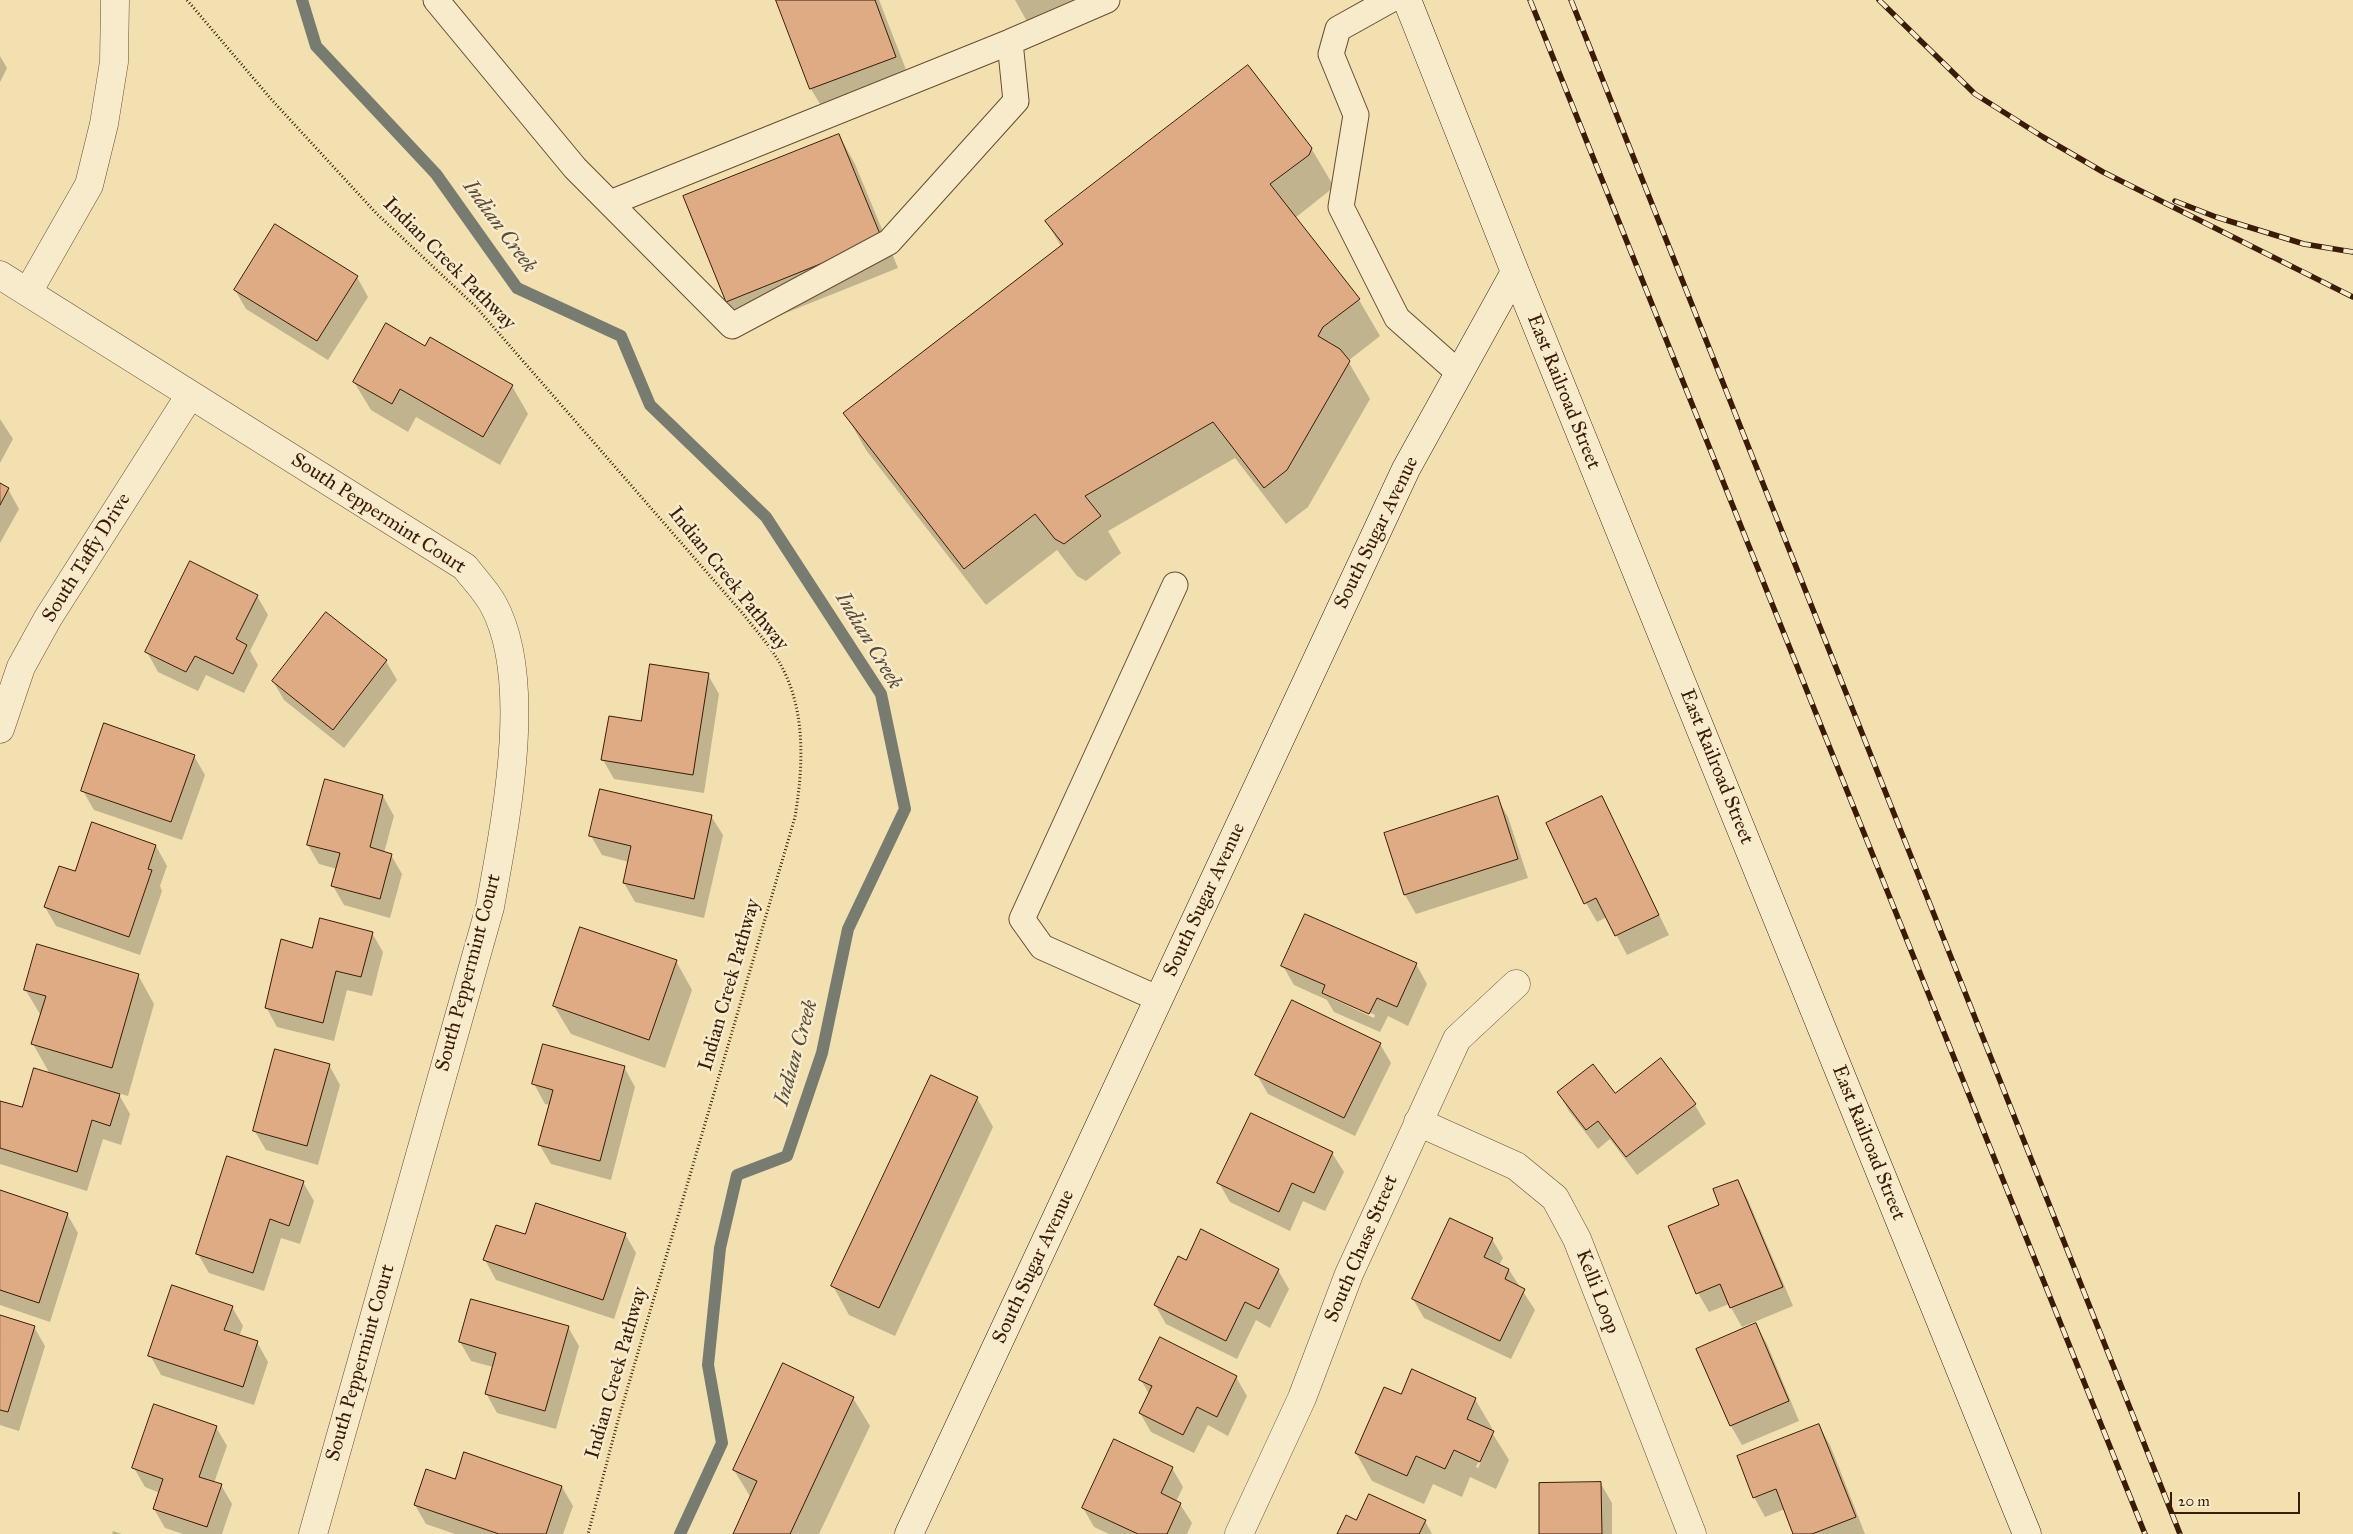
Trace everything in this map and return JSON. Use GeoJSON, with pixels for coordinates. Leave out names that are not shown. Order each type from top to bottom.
{"type":"FeatureCollection","features":[{"type":"Feature","properties":{"kind":"street"},"geometry":{"type":"LineString","coordinates":[[28,292],[89,185],[104,124],[114,62],[115,0]]}},
{"type":"Feature","properties":{"kind":"street","name":"East Railroad Street"},"geometry":{"type":"LineString","coordinates":[[1407,0],[1515,272],[2027,1534]]}},
{"type":"Feature","properties":{"kind":"street","name":"South Sugar Avenue"},"geometry":{"type":"LineString","coordinates":[[909,1534],[1406,469],[1515,272]]}},
{"type":"Feature","properties":{"kind":"street","name":"South Peppermint Court"},"geometry":{"type":"LineString","coordinates":[[0,275],[466,567],[493,604],[510,654],[515,713],[507,810],[490,907],[313,1534]]}},
{"type":"Feature","properties":{"kind":"street","name":"South Taffy Drive"},"geometry":{"type":"LineString","coordinates":[[0,729],[22,666],[48,618],[190,395]]}},
{"type":"Feature","properties":{"kind":"street","name":"South Chase Street"},"geometry":{"type":"LineString","coordinates":[[1239,1534],[1302,1398],[1349,1274],[1457,1039],[1516,984]]}},
{"type":"Feature","properties":{"kind":"street","name":"Kelli Loop"},"geometry":{"type":"LineString","coordinates":[[1418,1122],[1516,1166],[1555,1198],[1577,1239],[1692,1534]]}},
{"type":"Feature","properties":{"kind":"lane"},"geometry":{"type":"LineString","coordinates":[[436,0],[574,168],[732,326],[889,242],[1016,101],[1010,42]]}},
{"type":"Feature","properties":{"kind":"lane"},"geometry":{"type":"LineString","coordinates":[[610,203],[1010,42],[1107,0]]}},
{"type":"Feature","properties":{"kind":"lane"},"geometry":{"type":"LineString","coordinates":[[1390,0],[1338,29],[1330,54],[1356,115],[1341,207],[1397,318],[1459,373]]}},
{"type":"Feature","properties":{"kind":"lane"},"geometry":{"type":"LineString","coordinates":[[1159,999],[1042,947],[1022,919],[1175,585]]}},
{"type":"Feature","properties":{"kind":"path","name":"Indian Creek Pathway"},"geometry":{"type":"LineString","coordinates":[[187,0],[271,98],[376,213],[476,307],[744,615],[773,652],[790,686],[800,720],[802,773],[795,817],[617,1424],[588,1534]]}},
{"type":"Feature","properties":{"kind":"building"},"geometry":{"type":"Polygon","coordinates":[[[776,0],[875,0],[896,57],[810,89],[776,0]]]}},
{"type":"Feature","properties":{"kind":"building"},"geometry":{"type":"Polygon","coordinates":[[[1248,65],[1312,148],[1309,155],[1270,184],[1360,299],[1323,327],[1318,336],[1340,349],[1350,361],[1287,470],[1264,488],[1213,422],[1085,496],[1101,516],[1064,544],[1055,539],[1035,514],[964,569],[843,413],[1063,244],[1045,221],[1248,65]]]}},
{"type":"Feature","properties":{"kind":"building"},"geometry":{"type":"Polygon","coordinates":[[[839,134],[882,239],[726,302],[683,196],[839,134]]]}},
{"type":"Feature","properties":{"kind":"building"},"geometry":{"type":"Polygon","coordinates":[[[275,224],[358,276],[317,341],[234,290],[275,224]]]}},
{"type":"Feature","properties":{"kind":"building"},"geometry":{"type":"Polygon","coordinates":[[[386,323],[425,346],[430,337],[513,385],[483,437],[400,389],[392,404],[353,382],[386,323]]]}},
{"type":"Feature","properties":{"kind":"building"},"geometry":{"type":"Polygon","coordinates":[[[0,483],[9,488],[0,505],[0,483]]]}},
{"type":"Feature","properties":{"kind":"building"},"geometry":{"type":"Polygon","coordinates":[[[190,561],[258,595],[236,639],[247,645],[233,674],[195,656],[186,672],[145,652],[190,561]]]}},
{"type":"Feature","properties":{"kind":"building"},"geometry":{"type":"Polygon","coordinates":[[[326,612],[387,660],[333,730],[272,681],[326,612]]]}},
{"type":"Feature","properties":{"kind":"building"},"geometry":{"type":"Polygon","coordinates":[[[650,664],[709,673],[693,775],[601,760],[609,716],[641,721],[650,664]]]}},
{"type":"Feature","properties":{"kind":"building"},"geometry":{"type":"Polygon","coordinates":[[[104,723],[195,755],[171,822],[81,791],[104,723]]]}},
{"type":"Feature","properties":{"kind":"building"},"geometry":{"type":"Polygon","coordinates":[[[325,779],[383,795],[370,847],[392,854],[380,899],[331,886],[340,853],[307,845],[325,779]]]}},
{"type":"Feature","properties":{"kind":"building"},"geometry":{"type":"Polygon","coordinates":[[[600,789],[712,815],[694,899],[623,883],[631,846],[589,836],[600,789]]]}},
{"type":"Feature","properties":{"kind":"building"},"geometry":{"type":"Polygon","coordinates":[[[1498,796],[1518,859],[1404,895],[1384,833],[1498,796]]]}},
{"type":"Feature","properties":{"kind":"building"},"geometry":{"type":"Polygon","coordinates":[[[1602,796],[1659,915],[1615,936],[1596,898],[1584,904],[1546,823],[1602,796]]]}},
{"type":"Feature","properties":{"kind":"building"},"geometry":{"type":"Polygon","coordinates":[[[92,822],[156,845],[148,869],[152,870],[129,937],[44,907],[59,866],[75,871],[92,822]]]}},
{"type":"Feature","properties":{"kind":"building"},"geometry":{"type":"Polygon","coordinates":[[[1305,914],[1417,963],[1397,1007],[1377,998],[1369,1014],[1322,993],[1325,985],[1281,966],[1305,914]]]}},
{"type":"Feature","properties":{"kind":"building"},"geometry":{"type":"Polygon","coordinates":[[[320,918],[373,932],[361,977],[336,971],[323,1023],[265,1008],[281,939],[312,948],[320,918]]]}},
{"type":"Feature","properties":{"kind":"building"},"geometry":{"type":"Polygon","coordinates":[[[580,927],[677,960],[649,1040],[553,1006],[580,927]]]}},
{"type":"Feature","properties":{"kind":"building"},"geometry":{"type":"Polygon","coordinates":[[[37,944],[139,974],[112,1068],[31,1044],[46,996],[24,990],[37,944]]]}},
{"type":"Feature","properties":{"kind":"building"},"geometry":{"type":"Polygon","coordinates":[[[1292,1000],[1381,1043],[1344,1118],[1255,1075],[1292,1000]]]}},
{"type":"Feature","properties":{"kind":"building"},"geometry":{"type":"Polygon","coordinates":[[[543,1044],[625,1066],[600,1161],[538,1145],[553,1090],[532,1084],[543,1044]]]}},
{"type":"Feature","properties":{"kind":"building"},"geometry":{"type":"Polygon","coordinates":[[[275,1049],[330,1064],[307,1146],[253,1131],[275,1049]]]}},
{"type":"Feature","properties":{"kind":"building"},"geometry":{"type":"Polygon","coordinates":[[[1661,1058],[1696,1104],[1626,1157],[1598,1121],[1586,1130],[1557,1092],[1593,1064],[1615,1093],[1661,1058]]]}},
{"type":"Feature","properties":{"kind":"building"},"geometry":{"type":"Polygon","coordinates":[[[34,1068],[120,1094],[110,1126],[92,1120],[77,1172],[0,1148],[0,1101],[22,1107],[34,1068]]]}},
{"type":"Feature","properties":{"kind":"building"},"geometry":{"type":"Polygon","coordinates":[[[931,1075],[978,1097],[879,1308],[831,1286],[931,1075]]]}},
{"type":"Feature","properties":{"kind":"building"},"geometry":{"type":"Polygon","coordinates":[[[1251,1113],[1333,1152],[1314,1193],[1292,1183],[1279,1212],[1217,1183],[1251,1113]]]}},
{"type":"Feature","properties":{"kind":"building"},"geometry":{"type":"Polygon","coordinates":[[[227,1156],[304,1181],[289,1226],[270,1219],[253,1273],[196,1254],[227,1156]]]}},
{"type":"Feature","properties":{"kind":"building"},"geometry":{"type":"Polygon","coordinates":[[[1738,1180],[1783,1287],[1730,1308],[1720,1284],[1696,1294],[1668,1226],[1719,1205],[1713,1189],[1738,1180]]]}},
{"type":"Feature","properties":{"kind":"building"},"geometry":{"type":"Polygon","coordinates":[[[0,1190],[68,1213],[39,1303],[0,1290],[0,1190]]]}},
{"type":"Feature","properties":{"kind":"building"},"geometry":{"type":"Polygon","coordinates":[[[536,1203],[626,1233],[603,1300],[483,1260],[496,1225],[525,1234],[536,1203]]]}},
{"type":"Feature","properties":{"kind":"building"},"geometry":{"type":"Polygon","coordinates":[[[1450,1218],[1493,1238],[1484,1257],[1509,1269],[1505,1279],[1525,1289],[1500,1341],[1412,1299],[1450,1218]]]}},
{"type":"Feature","properties":{"kind":"building"},"geometry":{"type":"Polygon","coordinates":[[[1201,1229],[1279,1269],[1259,1309],[1245,1302],[1226,1341],[1154,1305],[1178,1256],[1186,1260],[1201,1229]]]}},
{"type":"Feature","properties":{"kind":"building"},"geometry":{"type":"Polygon","coordinates":[[[172,1285],[233,1306],[224,1330],[258,1341],[243,1387],[148,1356],[172,1285]]]}},
{"type":"Feature","properties":{"kind":"building"},"geometry":{"type":"Polygon","coordinates":[[[471,1299],[569,1326],[545,1411],[485,1394],[496,1353],[459,1342],[471,1299]]]}},
{"type":"Feature","properties":{"kind":"building"},"geometry":{"type":"Polygon","coordinates":[[[0,1315],[35,1326],[8,1412],[0,1410],[0,1315]]]}},
{"type":"Feature","properties":{"kind":"building"},"geometry":{"type":"Polygon","coordinates":[[[1756,1323],[1789,1401],[1730,1426],[1696,1349],[1756,1323]]]}},
{"type":"Feature","properties":{"kind":"building"},"geometry":{"type":"Polygon","coordinates":[[[1160,1337],[1237,1376],[1217,1417],[1197,1407],[1183,1435],[1139,1413],[1152,1386],[1139,1380],[1160,1337]]]}},
{"type":"Feature","properties":{"kind":"building"},"geometry":{"type":"Polygon","coordinates":[[[783,1363],[854,1397],[790,1534],[733,1534],[757,1481],[733,1470],[783,1363]]]}},
{"type":"Feature","properties":{"kind":"building"},"geometry":{"type":"Polygon","coordinates":[[[1412,1369],[1476,1398],[1467,1419],[1494,1431],[1480,1462],[1454,1450],[1445,1469],[1416,1456],[1407,1476],[1355,1453],[1384,1387],[1401,1394],[1412,1369]]]}},
{"type":"Feature","properties":{"kind":"building"},"geometry":{"type":"Polygon","coordinates":[[[154,1404],[217,1426],[199,1477],[222,1484],[207,1527],[153,1509],[163,1479],[132,1468],[154,1404]]]}},
{"type":"Feature","properties":{"kind":"building"},"geometry":{"type":"Polygon","coordinates":[[[1819,1424],[1856,1517],[1812,1534],[1793,1534],[1776,1489],[1753,1498],[1737,1456],[1819,1424]]]}},
{"type":"Feature","properties":{"kind":"building"},"geometry":{"type":"Polygon","coordinates":[[[1114,1439],[1173,1467],[1161,1493],[1181,1503],[1167,1534],[1138,1534],[1082,1508],[1114,1439]]]}},
{"type":"Feature","properties":{"kind":"building"},"geometry":{"type":"Polygon","coordinates":[[[464,1452],[562,1486],[546,1534],[499,1534],[414,1505],[426,1469],[455,1479],[464,1452]]]}},
{"type":"Feature","properties":{"kind":"building"},"geometry":{"type":"Polygon","coordinates":[[[1601,1482],[1602,1534],[1539,1534],[1539,1483],[1601,1482]]]}},
{"type":"Feature","properties":{"kind":"building"},"geometry":{"type":"Polygon","coordinates":[[[1369,1494],[1426,1520],[1419,1534],[1337,1534],[1346,1515],[1356,1520],[1369,1494]]]}},
{"type":"Feature","properties":{"kind":"waterway","name":"Indian Creek"},"geometry":{"type":"LineString","coordinates":[[302,0],[316,46],[436,174],[517,288],[621,336],[650,405],[766,517],[881,694],[905,809],[848,929],[822,1053],[787,1156],[737,1175],[720,1248],[708,1365],[722,1443],[680,1534]]}},
{"type":"Feature","properties":{"kind":"railway"},"geometry":{"type":"LineString","coordinates":[[1530,0],[2145,1534]]}},
{"type":"Feature","properties":{"kind":"railway"},"geometry":{"type":"LineString","coordinates":[[1571,0],[2180,1534]]}},
{"type":"Feature","properties":{"kind":"railway"},"geometry":{"type":"LineString","coordinates":[[1879,0],[1975,94],[2043,137],[2103,172],[2353,297]]}},
{"type":"Feature","properties":{"kind":"railway"},"geometry":{"type":"LineString","coordinates":[[2175,201],[2216,217],[2304,244],[2353,252]]}}]}
